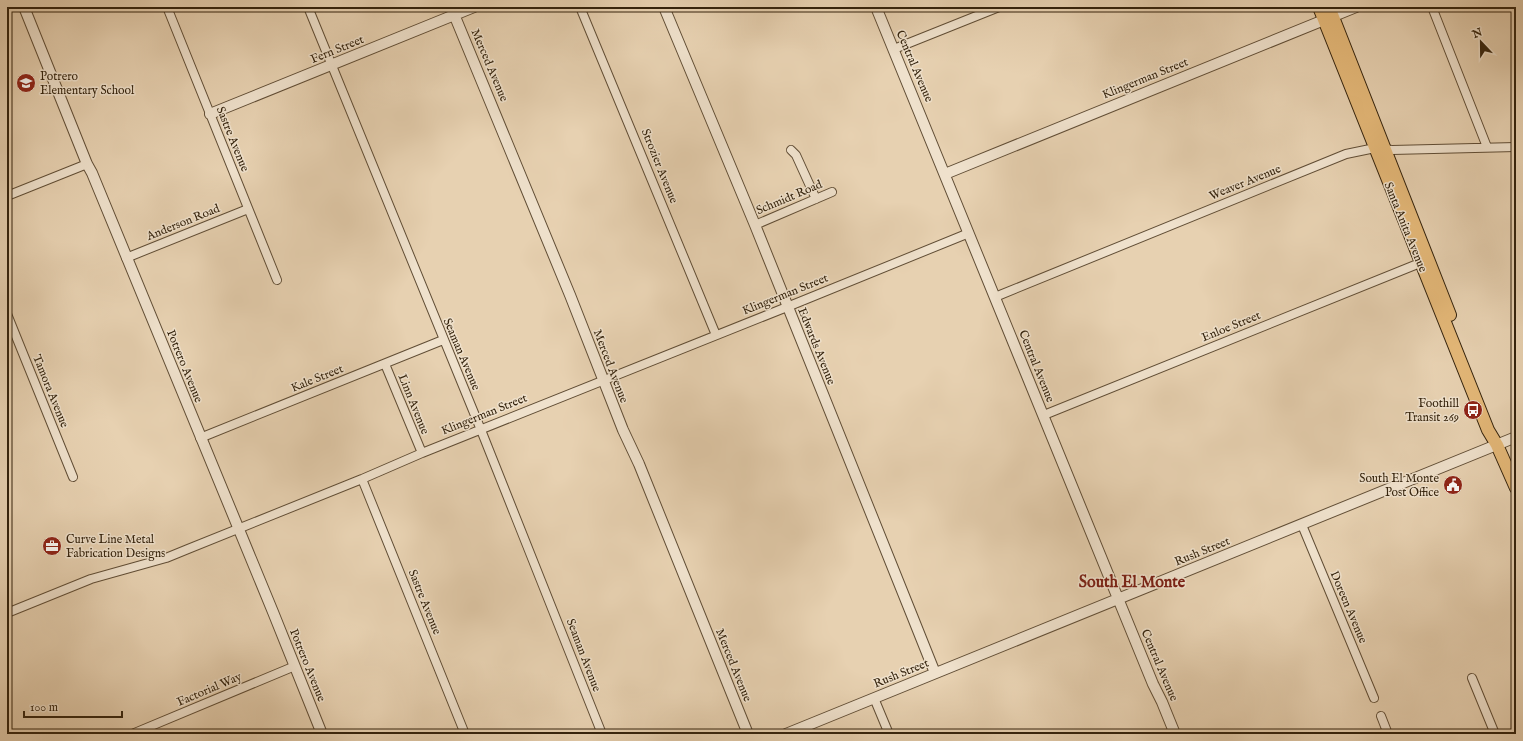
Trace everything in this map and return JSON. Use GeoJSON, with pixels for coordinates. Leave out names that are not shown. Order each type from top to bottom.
{"type":"FeatureCollection","features":[{"type":"Feature","properties":{"kind":"main road","name":"Santa Anita Avenue"},"geometry":{"type":"LineString","coordinates":[[1319,7],[1328,14],[1488,430],[1497,445],[1516,488]]}},
{"type":"Feature","properties":{"kind":"street","name":"Potrero Avenue"},"geometry":{"type":"LineString","coordinates":[[24,7],[87,164],[239,529],[322,734]]}},
{"type":"Feature","properties":{"kind":"street","name":"Sastre Avenue"},"geometry":{"type":"LineString","coordinates":[[167,7],[277,280]]}},
{"type":"Feature","properties":{"kind":"street","name":"Seaman Avenue"},"geometry":{"type":"LineString","coordinates":[[308,7],[481,430],[602,734]]}},
{"type":"Feature","properties":{"kind":"street","name":"Fern Street"},"geometry":{"type":"LineString","coordinates":[[210,114],[331,65],[453,11],[474,7]]}},
{"type":"Feature","properties":{"kind":"street","name":"Strozier Avenue"},"geometry":{"type":"LineString","coordinates":[[580,7],[716,335]]}},
{"type":"Feature","properties":{"kind":"street","name":"Edwards Avenue"},"geometry":{"type":"LineString","coordinates":[[664,7],[755,225],[912,613],[935,674]]}},
{"type":"Feature","properties":{"kind":"street","name":"Central Avenue"},"geometry":{"type":"LineString","coordinates":[[876,7],[1118,599],[1175,734]]}},
{"type":"Feature","properties":{"kind":"street"},"geometry":{"type":"LineString","coordinates":[[894,49],[985,10],[999,7]]}},
{"type":"Feature","properties":{"kind":"street","name":"Klingerman Street"},"geometry":{"type":"LineString","coordinates":[[945,174],[1328,14],[1356,7]]}},
{"type":"Feature","properties":{"kind":"street"},"geometry":{"type":"LineString","coordinates":[[1432,7],[1488,147]]}},
{"type":"Feature","properties":{"kind":"street","name":"Merced Avenue"},"geometry":{"type":"LineString","coordinates":[[453,11],[476,64],[570,295],[603,381],[639,464],[748,734]]}},
{"type":"Feature","properties":{"kind":"street","name":"Weaver Avenue"},"geometry":{"type":"LineString","coordinates":[[995,297],[1352,152],[1380,149],[1516,147]]}},
{"type":"Feature","properties":{"kind":"street"},"geometry":{"type":"LineString","coordinates":[[791,150],[799,160],[816,199]]}},
{"type":"Feature","properties":{"kind":"street"},"geometry":{"type":"LineString","coordinates":[[7,196],[87,164]]}},
{"type":"Feature","properties":{"kind":"street","name":"Schmidt Road"},"geometry":{"type":"LineString","coordinates":[[755,225],[832,192]]}},
{"type":"Feature","properties":{"kind":"street","name":"Anderson Road"},"geometry":{"type":"LineString","coordinates":[[126,258],[248,209]]}},
{"type":"Feature","properties":{"kind":"street","name":"Klingerman Street"},"geometry":{"type":"LineString","coordinates":[[7,613],[91,580],[166,558],[362,479],[422,453],[969,233]]}},
{"type":"Feature","properties":{"kind":"street","name":"Enloe Street"},"geometry":{"type":"LineString","coordinates":[[1044,415],[1424,261]]}},
{"type":"Feature","properties":{"kind":"street","name":"Tamora Avenue"},"geometry":{"type":"LineString","coordinates":[[7,314],[73,477]]}},
{"type":"Feature","properties":{"kind":"street","name":"Kale Street"},"geometry":{"type":"LineString","coordinates":[[200,438],[443,340]]}},
{"type":"Feature","properties":{"kind":"street","name":"Linn Avenue"},"geometry":{"type":"LineString","coordinates":[[385,364],[422,453]]}},
{"type":"Feature","properties":{"kind":"street","name":"Rush Street"},"geometry":{"type":"LineString","coordinates":[[786,734],[1516,437]]}},
{"type":"Feature","properties":{"kind":"street","name":"Sastre Avenue"},"geometry":{"type":"LineString","coordinates":[[362,479],[465,734]]}},
{"type":"Feature","properties":{"kind":"street","name":"Doreen Avenue"},"geometry":{"type":"LineString","coordinates":[[1302,525],[1374,698]]}},
{"type":"Feature","properties":{"kind":"street","name":"Factorial Way"},"geometry":{"type":"LineString","coordinates":[[132,734],[295,666]]}},
{"type":"Feature","properties":{"kind":"street"},"geometry":{"type":"LineString","coordinates":[[1472,678],[1495,734]]}},
{"type":"Feature","properties":{"kind":"street"},"geometry":{"type":"LineString","coordinates":[[874,698],[889,734]]}},
{"type":"Feature","properties":{"kind":"street"},"geometry":{"type":"LineString","coordinates":[[1381,716],[1388,734]]}},
{"type":"Feature","properties":{"kind":"place","name":"Potrero Elementary School"},"geometry":{"type":"Point","coordinates":[26,83]}},
{"type":"Feature","properties":{"kind":"place","name":"Foothill Transit 269"},"geometry":{"type":"Point","coordinates":[1473,410]}},
{"type":"Feature","properties":{"kind":"place","name":"South El Monte Post Office"},"geometry":{"type":"Point","coordinates":[1453,485]}},
{"type":"Feature","properties":{"kind":"place","name":"Curve Line Metal Fabrication Designs"},"geometry":{"type":"Point","coordinates":[52,546]}},
{"type":"Feature","properties":{"kind":"district","name":"South El Monte"},"geometry":{"type":"Point","coordinates":[1132,581]}}]}
